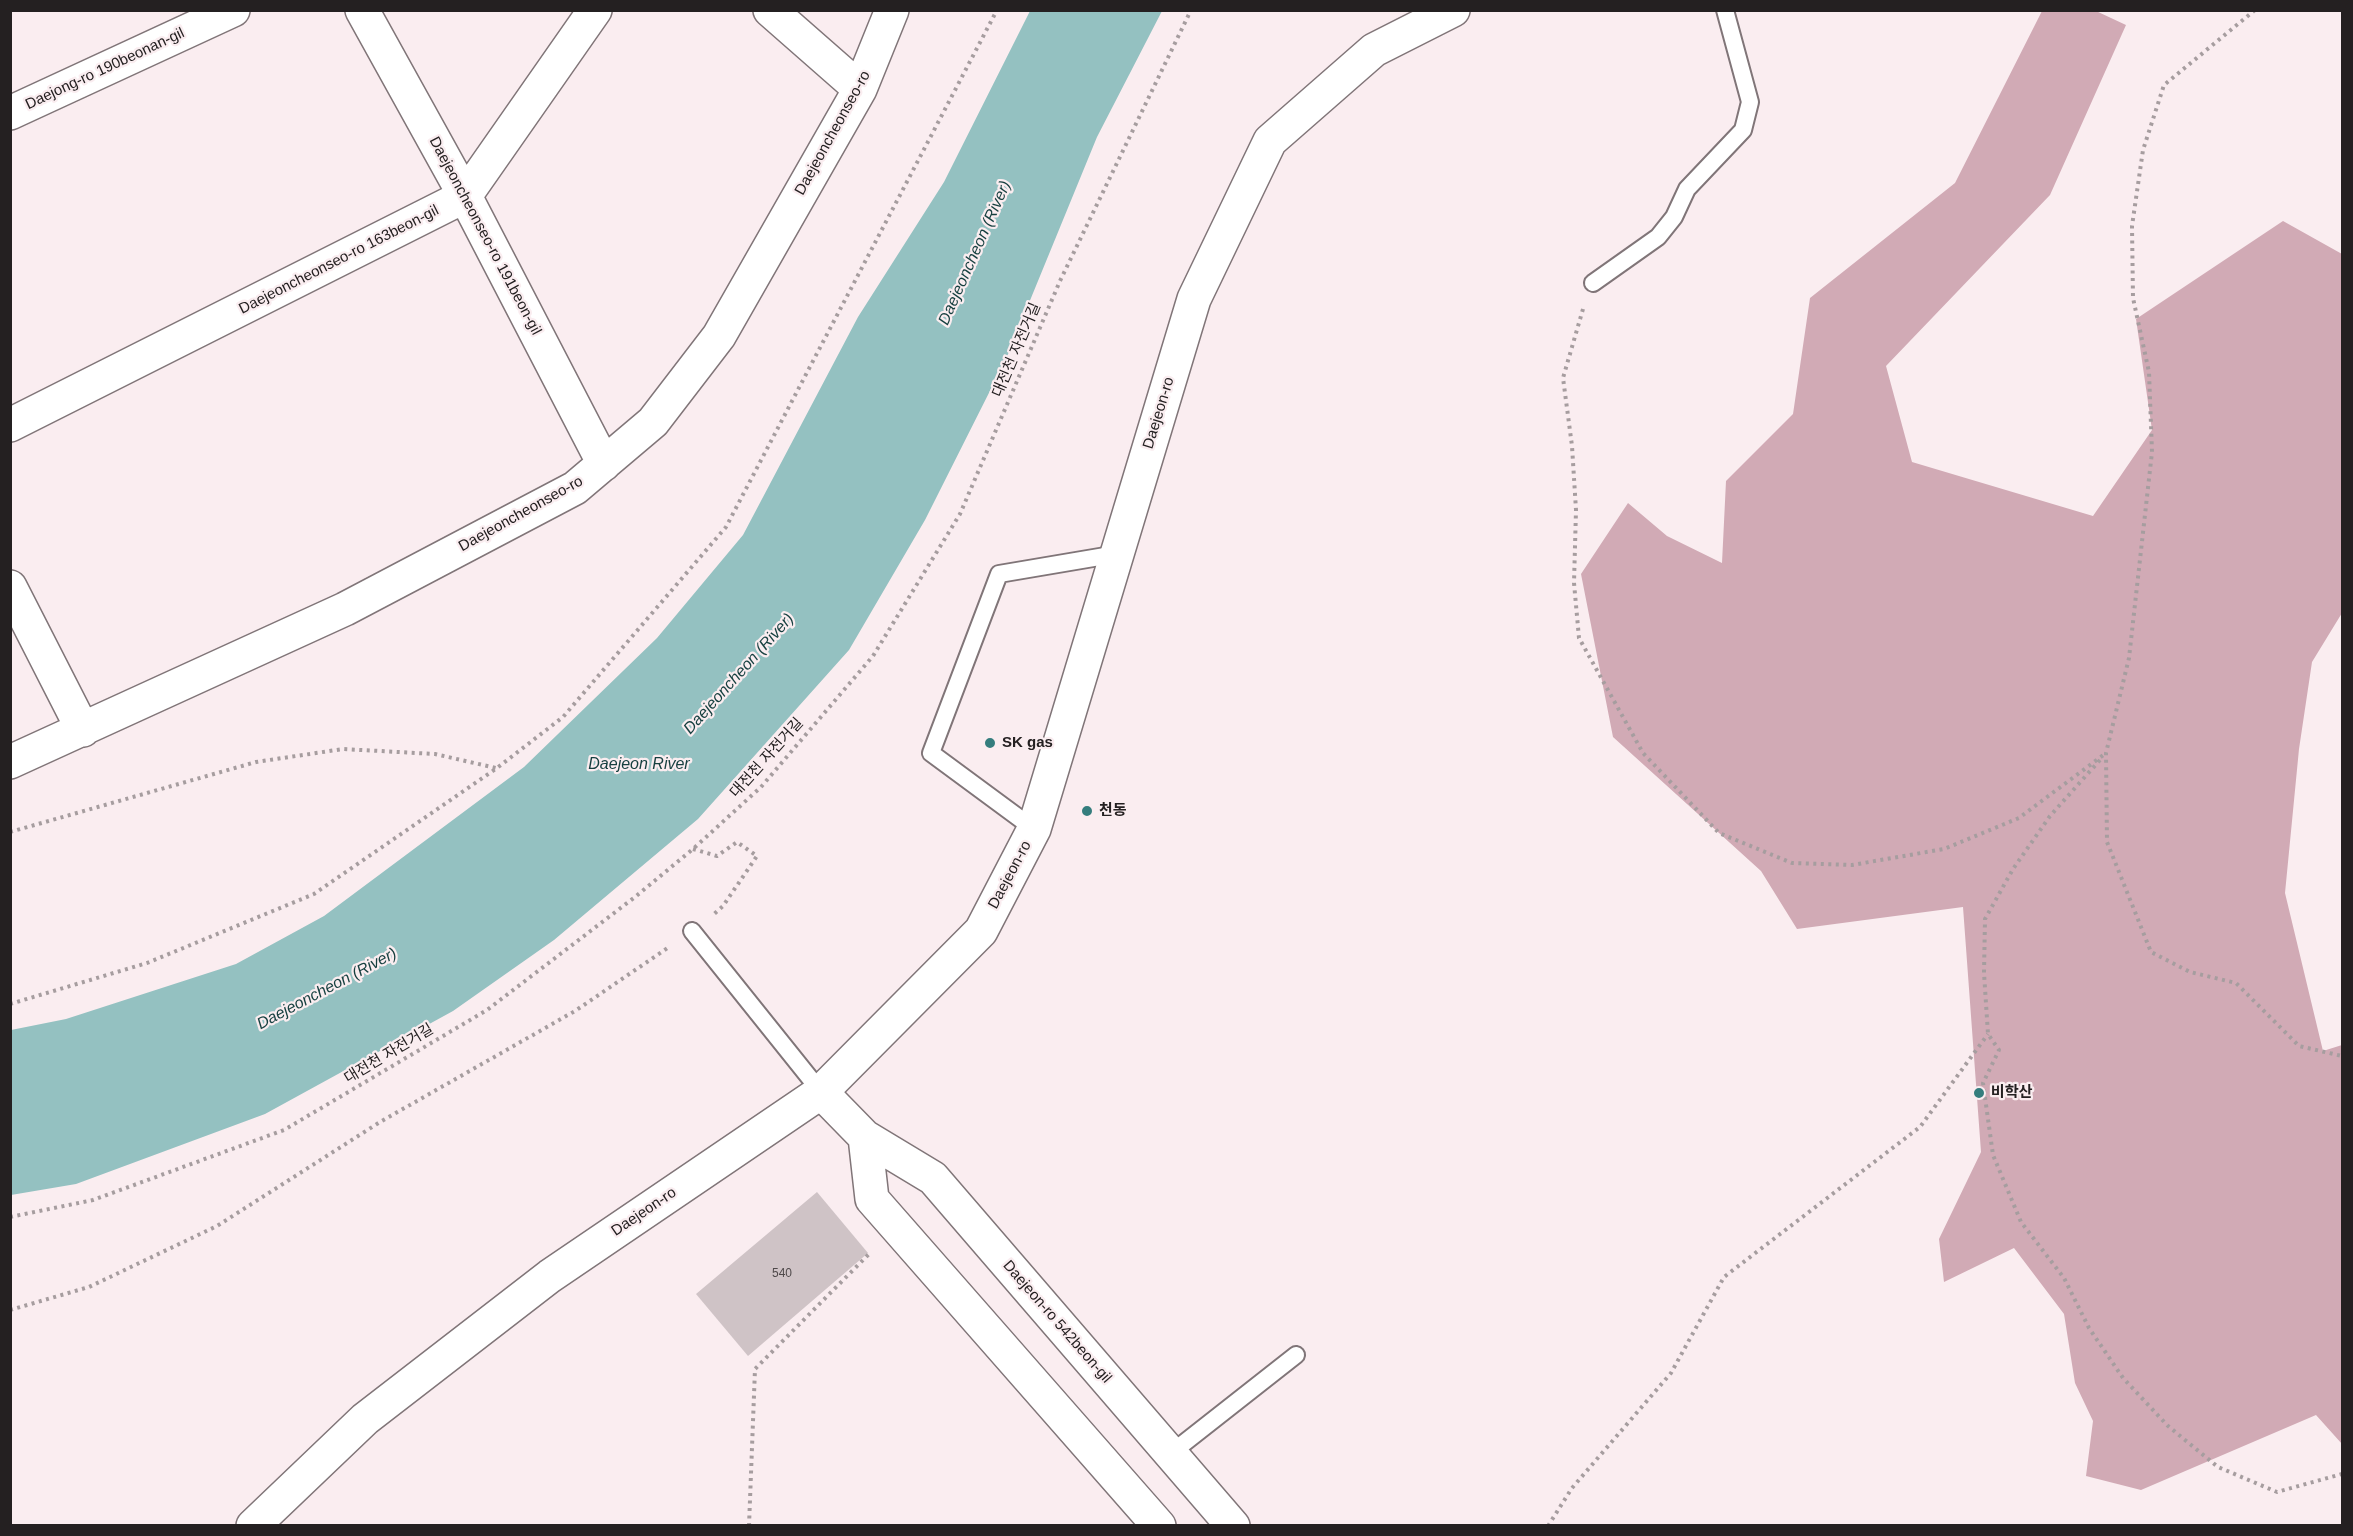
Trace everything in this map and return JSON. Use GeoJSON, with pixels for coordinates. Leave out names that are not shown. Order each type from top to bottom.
{"type":"FeatureCollection","features":[{"type":"Feature","properties":{"kind":"main road","name":"Daejong-ro 190beonan-gil"},"geometry":{"type":"LineString","coordinates":[[10,113],[233,10]]}},
{"type":"Feature","properties":{"kind":"main road","name":"Daejeoncheonseo-ro 191beon-gil"},"geometry":{"type":"LineString","coordinates":[[362,10],[465,196],[604,464]]}},
{"type":"Feature","properties":{"kind":"main road","name":"Daejeoncheonseo-ro 163beon-gil"},"geometry":{"type":"LineString","coordinates":[[10,425],[465,196],[595,10]]}},
{"type":"Feature","properties":{"kind":"main road"},"geometry":{"type":"LineString","coordinates":[[770,10],[860,89]]}},
{"type":"Feature","properties":{"kind":"main road","name":"Daejeoncheonseo-ro"},"geometry":{"type":"LineString","coordinates":[[10,762],[345,609],[574,488],[604,464],[652,422],[719,336],[860,89],[892,10]]}},
{"type":"Feature","properties":{"kind":"main road","name":"Daejeon-ro"},"geometry":{"type":"LineString","coordinates":[[253,1526],[365,1419],[550,1276],[820,1092],[981,931],[1034,828],[1194,299],[1269,141],[1374,50],[1453,10]]}},
{"type":"Feature","properties":{"kind":"main road"},"geometry":{"type":"LineString","coordinates":[[10,587],[83,730]]}},
{"type":"Feature","properties":{"kind":"main road","name":"Daejeon-ro 542beon-gil"},"geometry":{"type":"LineString","coordinates":[[820,1092],[865,1137],[933,1178],[1233,1526]]}},
{"type":"Feature","properties":{"kind":"main road"},"geometry":{"type":"LineString","coordinates":[[865,1137],[872,1199],[1159,1526]]}},
{"type":"Feature","properties":{"kind":"lane"},"geometry":{"type":"LineString","coordinates":[[1593,283],[1658,237],[1674,217],[1687,189],[1743,130],[1750,102],[1725,10]]}},
{"type":"Feature","properties":{"kind":"lane"},"geometry":{"type":"LineString","coordinates":[[1034,828],[931,753],[999,574],[1117,554]]}},
{"type":"Feature","properties":{"kind":"lane"},"geometry":{"type":"LineString","coordinates":[[692,931],[820,1092]]}},
{"type":"Feature","properties":{"kind":"lane"},"geometry":{"type":"LineString","coordinates":[[1170,1454],[1296,1354]]}},
{"type":"Feature","properties":{"kind":"path"},"geometry":{"type":"LineString","coordinates":[[10,1004],[147,963],[314,894],[497,768],[563,717],[726,527],[997,10]]}},
{"type":"Feature","properties":{"kind":"path","name":"대전천 자전거길"},"geometry":{"type":"LineString","coordinates":[[10,1217],[93,1200],[284,1130],[487,1010],[693,849],[761,787],[873,656],[960,513],[1060,281],[1191,10]]}},
{"type":"Feature","properties":{"kind":"path"},"geometry":{"type":"LineString","coordinates":[[2255,10],[2164,85],[2144,150],[2132,226],[2133,298],[2149,372],[2152,452],[2129,658],[2106,753],[2106,842],[2151,952],[2190,972],[2236,983],[2299,1046],[2343,1056]]}},
{"type":"Feature","properties":{"kind":"path"},"geometry":{"type":"LineString","coordinates":[[1593,283],[1573,336],[1563,378],[1572,446],[1576,510],[1574,583],[1579,638],[1643,753],[1719,833],[1792,863],[1852,866],[1944,849],[2019,818],[2106,753]]}},
{"type":"Feature","properties":{"kind":"path"},"geometry":{"type":"LineString","coordinates":[[10,832],[256,762],[343,749],[435,754],[497,768]]}},
{"type":"Feature","properties":{"kind":"path"},"geometry":{"type":"LineString","coordinates":[[2106,753],[2050,816],[2013,869],[1985,919],[1984,973],[1988,1034],[1999,1050],[1983,1083],[1993,1155],[2020,1222],[2064,1278],[2089,1328],[2123,1378],[2168,1426],[2218,1467],[2277,1492],[2343,1474]]}},
{"type":"Feature","properties":{"kind":"path"},"geometry":{"type":"LineString","coordinates":[[10,1310],[89,1287],[217,1226],[380,1122],[575,1011],[692,931],[723,906],[757,856],[737,842],[717,856],[693,849]]}},
{"type":"Feature","properties":{"kind":"path"},"geometry":{"type":"LineString","coordinates":[[1548,1526],[1572,1488],[1671,1373],[1724,1277],[1920,1127],[1988,1034]]}},
{"type":"Feature","properties":{"kind":"path"},"geometry":{"type":"LineString","coordinates":[[749,1526],[755,1369],[870,1252],[869,1219],[872,1199]]}},
{"type":"Feature","properties":{"kind":"shaded area"},"geometry":{"type":"Polygon","coordinates":[[[2042,11],[2096,11],[2126,25],[2050,195],[1886,366],[1912,462],[2093,516],[2152,430],[2136,319],[2283,221],[2342,254],[2342,613],[2312,662],[2299,749],[2285,893],[2323,1051],[2342,1045],[2342,1444],[2316,1415],[2141,1490],[2086,1476],[2093,1421],[2075,1383],[2064,1314],[2014,1248],[1944,1282],[1939,1239],[1981,1152],[1963,907],[1797,929],[1761,871],[1613,737],[1581,574],[1628,503],[1667,536],[1722,563],[1726,481],[1793,414],[1810,298],[1955,183],[2042,11]]]}},
{"type":"Feature","properties":{"kind":"water","name":"Daejeon River"},"geometry":{"type":"Polygon","coordinates":[[[1030,11],[1162,11],[1097,137],[1006,359],[925,520],[849,650],[698,819],[554,940],[453,1011],[265,1114],[76,1184],[11,1195],[11,1030],[66,1019],[236,964],[324,916],[524,767],[657,638],[743,535],[858,317],[944,182],[1030,11]]]}},
{"type":"Feature","properties":{"kind":"building"},"geometry":{"type":"Polygon","coordinates":[[[817,1192],[868,1253],[748,1356],[696,1294],[817,1192]]]}},
{"type":"Feature","properties":{"kind":"place","name":"SK gas"},"geometry":{"type":"Point","coordinates":[990,743]}},
{"type":"Feature","properties":{"kind":"place","name":"천동"},"geometry":{"type":"Point","coordinates":[1087,811]}},
{"type":"Feature","properties":{"kind":"place","name":"비학산"},"geometry":{"type":"Point","coordinates":[1979,1093]}},
{"type":"Feature","properties":{"kind":"water label","name":"Daejeoncheon (River)"},"geometry":{"type":"Point","coordinates":[975,253]}},
{"type":"Feature","properties":{"kind":"water label","name":"Daejeoncheon (River)"},"geometry":{"type":"Point","coordinates":[739,674]}},
{"type":"Feature","properties":{"kind":"water label","name":"Daejeoncheon (River)"},"geometry":{"type":"Point","coordinates":[327,989]}}]}
